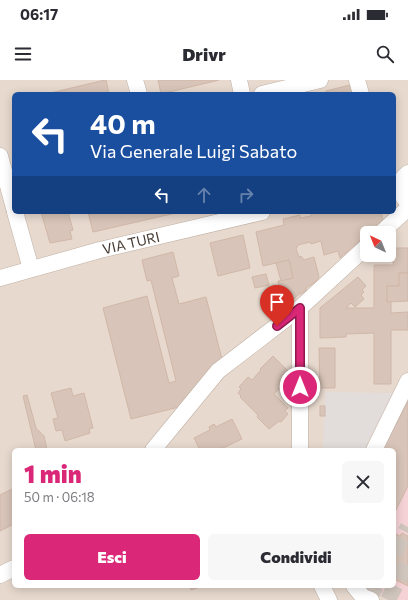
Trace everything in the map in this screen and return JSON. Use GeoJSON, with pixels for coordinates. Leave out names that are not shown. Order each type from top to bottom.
{"type":"FeatureCollection","features":[{"type":"Feature","properties":{"kind":"street"},"geometry":{"type":"LineString","coordinates":[[135,80],[138,92]]}},
{"type":"Feature","properties":{"kind":"street"},"geometry":{"type":"LineString","coordinates":[[239,80],[242,92]]}},
{"type":"Feature","properties":{"kind":"street"},"geometry":{"type":"LineString","coordinates":[[270,92],[320,80]]}},
{"type":"Feature","properties":{"kind":"street"},"geometry":{"type":"LineString","coordinates":[[357,80],[360,92]]}},
{"type":"Feature","properties":{"kind":"street"},"geometry":{"type":"LineString","coordinates":[[4,157],[12,198]]}},
{"type":"Feature","properties":{"kind":"street"},"geometry":{"type":"LineString","coordinates":[[401,178],[401,194],[408,202]]}},
{"type":"Feature","properties":{"kind":"street"},"geometry":{"type":"LineString","coordinates":[[389,226],[408,208]]}},
{"type":"Feature","properties":{"kind":"street"},"geometry":{"type":"LineString","coordinates":[[16,214],[31,269]]}},
{"type":"Feature","properties":{"kind":"street","name":"VIA TURI"},"geometry":{"type":"LineString","coordinates":[[0,278],[100,250],[253,214]]}},
{"type":"Feature","properties":{"kind":"street"},"geometry":{"type":"LineString","coordinates":[[155,448],[218,371],[300,308],[360,252]]}},
{"type":"Feature","properties":{"kind":"street"},"geometry":{"type":"LineString","coordinates":[[300,308],[300,448]]}},
{"type":"Feature","properties":{"kind":"street"},"geometry":{"type":"LineString","coordinates":[[375,448],[408,381]]}},
{"type":"Feature","properties":{"kind":"street"},"geometry":{"type":"LineString","coordinates":[[0,575],[12,569]]}},
{"type":"Feature","properties":{"kind":"street"},"geometry":{"type":"LineString","coordinates":[[323,588],[329,600]]}},
{"type":"Feature","properties":{"kind":"street"},"geometry":{"type":"LineString","coordinates":[[356,588],[363,597],[370,600]]}},
{"type":"Feature","properties":{"kind":"shaded area"},"geometry":{"type":"Polygon","coordinates":[[[0,80],[408,80],[408,600],[0,600],[0,80]]]}},
{"type":"Feature","properties":{"kind":"shaded area"},"geometry":{"type":"Polygon","coordinates":[[[408,384],[408,600],[390,600],[368,588],[396,588],[396,448],[372,448],[408,384]]]}},
{"type":"Feature","properties":{"kind":"shaded area"},"geometry":{"type":"Polygon","coordinates":[[[325,392],[393,393],[365,448],[323,448],[325,392]]]}},
{"type":"Feature","properties":{"kind":"building"},"geometry":{"type":"Polygon","coordinates":[[[105,80],[109,92],[54,92],[105,80]]]}},
{"type":"Feature","properties":{"kind":"building"},"geometry":{"type":"Polygon","coordinates":[[[158,80],[219,80],[169,92],[161,92],[158,80]]]}},
{"type":"Feature","properties":{"kind":"building"},"geometry":{"type":"Polygon","coordinates":[[[350,85],[352,92],[326,92],[350,85]]]}},
{"type":"Feature","properties":{"kind":"building"},"geometry":{"type":"Polygon","coordinates":[[[42,214],[69,214],[73,230],[70,231],[72,239],[50,243],[42,214]]]}},
{"type":"Feature","properties":{"kind":"building"},"geometry":{"type":"Polygon","coordinates":[[[88,214],[171,214],[93,232],[88,214]]]}},
{"type":"Feature","properties":{"kind":"building"},"geometry":{"type":"Polygon","coordinates":[[[311,214],[382,214],[383,220],[376,226],[360,226],[360,240],[340,258],[338,251],[324,255],[321,241],[311,244],[310,242],[298,245],[296,249],[299,257],[301,256],[304,260],[314,257],[319,277],[318,280],[306,288],[306,291],[298,295],[284,308],[278,281],[293,278],[289,260],[263,266],[256,232],[284,225],[283,219],[300,215],[300,218],[311,216],[311,214]]]}},
{"type":"Feature","properties":{"kind":"building"},"geometry":{"type":"Polygon","coordinates":[[[243,235],[250,268],[218,276],[210,243],[243,235]]]}},
{"type":"Feature","properties":{"kind":"building"},"geometry":{"type":"Polygon","coordinates":[[[396,248],[408,248],[408,273],[399,273],[399,286],[387,286],[387,302],[391,302],[391,313],[408,312],[408,330],[391,330],[391,384],[374,384],[374,333],[346,334],[346,337],[320,338],[320,308],[358,277],[366,286],[362,290],[364,292],[361,295],[364,299],[355,307],[351,303],[346,308],[374,308],[374,265],[393,265],[393,262],[396,262],[396,248]]]}},
{"type":"Feature","properties":{"kind":"building"},"geometry":{"type":"Polygon","coordinates":[[[173,252],[179,276],[172,278],[179,304],[206,297],[223,363],[179,407],[131,419],[103,308],[147,296],[169,383],[176,381],[151,280],[147,281],[142,260],[173,252]]]}},
{"type":"Feature","properties":{"kind":"building"},"geometry":{"type":"Polygon","coordinates":[[[289,260],[293,278],[281,281],[276,263],[289,260]]]}},
{"type":"Feature","properties":{"kind":"building"},"geometry":{"type":"Polygon","coordinates":[[[399,273],[408,273],[408,301],[387,302],[387,286],[399,286],[399,273]]]}},
{"type":"Feature","properties":{"kind":"building"},"geometry":{"type":"Polygon","coordinates":[[[266,274],[269,285],[255,288],[252,277],[266,274]]]}},
{"type":"Feature","properties":{"kind":"building"},"geometry":{"type":"Polygon","coordinates":[[[319,348],[335,348],[335,388],[320,388],[319,348]]]}},
{"type":"Feature","properties":{"kind":"building"},"geometry":{"type":"Polygon","coordinates":[[[273,356],[289,372],[287,374],[289,376],[286,378],[288,380],[274,394],[288,408],[285,411],[288,414],[281,422],[279,421],[269,429],[257,417],[258,415],[240,397],[241,396],[238,393],[241,389],[239,387],[248,377],[252,380],[261,370],[260,369],[273,356]]]}},
{"type":"Feature","properties":{"kind":"building"},"geometry":{"type":"Polygon","coordinates":[[[71,388],[73,396],[84,393],[93,428],[89,429],[90,433],[65,441],[62,430],[56,431],[53,419],[58,418],[51,393],[71,388]]]}},
{"type":"Feature","properties":{"kind":"building"},"geometry":{"type":"Polygon","coordinates":[[[27,395],[36,428],[44,436],[47,448],[36,448],[23,396],[27,395]]]}},
{"type":"Feature","properties":{"kind":"building"},"geometry":{"type":"Polygon","coordinates":[[[408,401],[408,486],[396,510],[396,448],[384,448],[408,401]]]}},
{"type":"Feature","properties":{"kind":"building"},"geometry":{"type":"Polygon","coordinates":[[[320,406],[325,406],[325,416],[320,416],[320,406]]]}},
{"type":"Feature","properties":{"kind":"building"},"geometry":{"type":"Polygon","coordinates":[[[232,419],[242,439],[223,448],[199,448],[194,438],[210,430],[209,427],[214,424],[216,427],[232,419]]]}},
{"type":"Feature","properties":{"kind":"building"},"geometry":{"type":"Polygon","coordinates":[[[12,489],[12,525],[0,531],[0,495],[12,489]]]}},
{"type":"Feature","properties":{"kind":"building"},"geometry":{"type":"Polygon","coordinates":[[[402,533],[408,536],[408,586],[396,580],[396,534],[400,536],[402,533]]]}},
{"type":"Feature","properties":{"kind":"tunnel"},"geometry":{"type":"LineString","coordinates":[[396,549],[408,527]]}},
{"type":"Feature","properties":{"kind":"tunnel"},"geometry":{"type":"LineString","coordinates":[[396,584],[408,561]]}},
{"type":"Feature","properties":{"kind":"tunnel"},"geometry":{"type":"LineString","coordinates":[[369,599],[375,588]]}},
{"type":"Feature","properties":{"kind":"tunnel"},"geometry":{"type":"LineString","coordinates":[[388,600],[394,588]]}},
{"type":"Feature","properties":{"kind":"route"},"geometry":{"type":"LineString","coordinates":[[277,326],[300,308],[300,387]]}}]}
